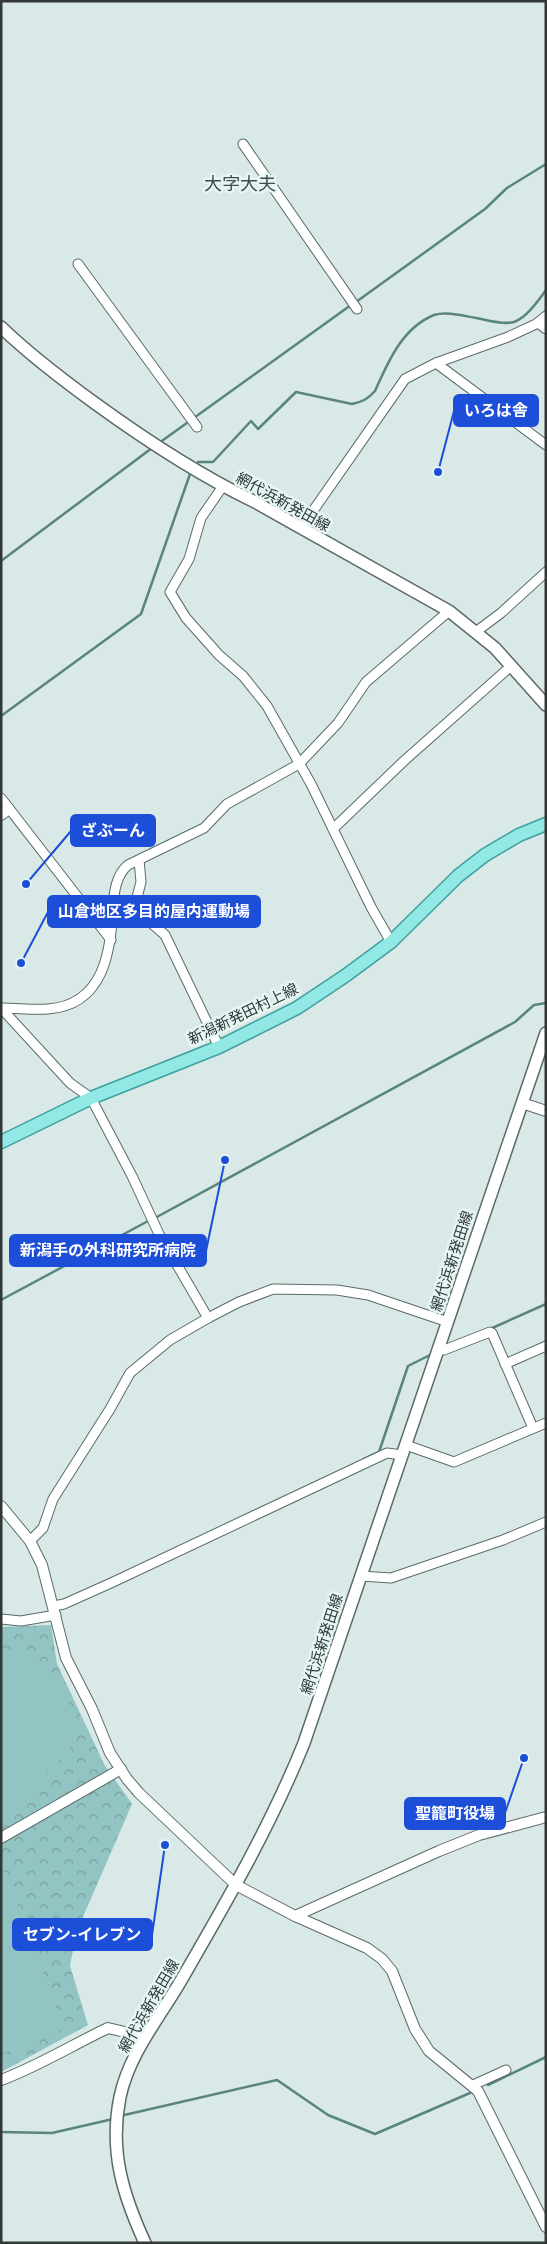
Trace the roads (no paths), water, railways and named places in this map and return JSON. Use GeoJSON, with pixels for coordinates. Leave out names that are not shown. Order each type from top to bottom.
{"type":"FeatureCollection","features":[{"type":"Feature","properties":{"kind":"main road","name":"網代浜新発田線"},"geometry":{"type":"LineString","coordinates":[[1,327],[33,356],[150,442],[223,486],[449,611],[477,631],[546,705]]}},
{"type":"Feature","properties":{"kind":"main road","name":"新潟新発田村上線"},"geometry":{"type":"LineString","coordinates":[[1,1142],[90,1098],[219,1047],[297,1008],[391,942],[458,876],[485,855],[519,835],[546,824]]}},
{"type":"Feature","properties":{"kind":"main road","name":"網代浜新発田線"},"geometry":{"type":"LineString","coordinates":[[146,2243],[126,2198],[116,2145],[120,2095],[129,2069],[236,1885],[283,1796],[304,1743],[546,1034]]}},
{"type":"Feature","properties":{"kind":"street"},"geometry":{"type":"LineString","coordinates":[[243,144],[357,309]]}},
{"type":"Feature","properties":{"kind":"street"},"geometry":{"type":"LineString","coordinates":[[78,264],[197,427]]}},
{"type":"Feature","properties":{"kind":"street"},"geometry":{"type":"LineString","coordinates":[[301,528],[406,379],[436,363],[508,337],[538,323],[546,316]]}},
{"type":"Feature","properties":{"kind":"street"},"geometry":{"type":"LineString","coordinates":[[538,323],[546,329]]}},
{"type":"Feature","properties":{"kind":"street"},"geometry":{"type":"LineString","coordinates":[[436,363],[546,445]]}},
{"type":"Feature","properties":{"kind":"street"},"geometry":{"type":"LineString","coordinates":[[223,486],[201,518],[189,559],[170,592],[186,618],[220,655],[243,676],[267,706],[311,784],[391,942]]}},
{"type":"Feature","properties":{"kind":"street"},"geometry":{"type":"LineString","coordinates":[[477,631],[501,613],[546,572]]}},
{"type":"Feature","properties":{"kind":"street"},"geometry":{"type":"LineString","coordinates":[[1,1008],[48,1009],[65,1005],[82,996],[94,985],[103,970],[111,940],[113,898],[120,871],[204,828],[227,804],[299,764],[338,723],[366,682],[449,611]]}},
{"type":"Feature","properties":{"kind":"street"},"geometry":{"type":"LineString","coordinates":[[333,829],[405,760],[511,666]]}},
{"type":"Feature","properties":{"kind":"street"},"geometry":{"type":"LineString","coordinates":[[1,798],[5,812],[111,940]]}},
{"type":"Feature","properties":{"kind":"street"},"geometry":{"type":"LineString","coordinates":[[139,860],[141,882],[135,905],[140,913],[164,935],[219,1047]]}},
{"type":"Feature","properties":{"kind":"street"},"geometry":{"type":"LineString","coordinates":[[1,1008],[70,1083],[90,1098],[132,1176],[160,1234],[208,1318]]}},
{"type":"Feature","properties":{"kind":"street"},"geometry":{"type":"LineString","coordinates":[[522,1103],[546,1111]]}},
{"type":"Feature","properties":{"kind":"street"},"geometry":{"type":"LineString","coordinates":[[30,1541],[43,1528],[53,1499],[110,1409],[130,1373],[170,1340],[208,1318],[239,1302],[273,1288],[337,1290],[368,1295],[448,1322]]}},
{"type":"Feature","properties":{"kind":"street"},"geometry":{"type":"LineString","coordinates":[[439,1349],[444,1350],[490,1332],[492,1333],[533,1428]]}},
{"type":"Feature","properties":{"kind":"street"},"geometry":{"type":"LineString","coordinates":[[505,1364],[546,1346]]}},
{"type":"Feature","properties":{"kind":"street"},"geometry":{"type":"LineString","coordinates":[[1,1619],[21,1621],[55,1611],[64,1604],[387,1453],[404,1450],[454,1462],[546,1423]]}},
{"type":"Feature","properties":{"kind":"street"},"geometry":{"type":"LineString","coordinates":[[1,1506],[30,1541],[42,1565],[66,1658],[92,1709],[110,1752],[121,1769],[140,1793],[236,1885],[295,1916],[367,1948],[382,1959],[392,1971],[414,2029],[429,2050],[478,2091],[546,2227]]}},
{"type":"Feature","properties":{"kind":"street"},"geometry":{"type":"LineString","coordinates":[[361,1576],[392,1578],[512,1536],[546,1522]]}},
{"type":"Feature","properties":{"kind":"street"},"geometry":{"type":"LineString","coordinates":[[1,1838],[121,1769]]}},
{"type":"Feature","properties":{"kind":"street"},"geometry":{"type":"LineString","coordinates":[[295,1916],[439,1850],[479,1835],[546,1817]]}},
{"type":"Feature","properties":{"kind":"street"},"geometry":{"type":"LineString","coordinates":[[1,2080],[51,2058],[76,2043],[108,2028],[146,2038]]}},
{"type":"Feature","properties":{"kind":"street"},"geometry":{"type":"LineString","coordinates":[[473,2085],[506,2070]]}},
{"type":"Feature","properties":{"kind":"waterway"},"geometry":{"type":"LineString","coordinates":[[356,302],[485,209],[507,188],[546,164]]}},
{"type":"Feature","properties":{"kind":"waterway"},"geometry":{"type":"LineString","coordinates":[[198,462],[213,462],[251,421],[258,429],[296,392],[352,404],[367,398],[375,391],[397,347],[405,337],[413,328],[434,315],[461,315],[500,323],[514,322],[528,313],[546,290]]}},
{"type":"Feature","properties":{"kind":"waterway"},"geometry":{"type":"LineString","coordinates":[[159,443],[351,305]]}},
{"type":"Feature","properties":{"kind":"waterway"},"geometry":{"type":"LineString","coordinates":[[1,561],[152,448]]}},
{"type":"Feature","properties":{"kind":"waterway"},"geometry":{"type":"LineString","coordinates":[[1,716],[141,614],[190,474]]}},
{"type":"Feature","properties":{"kind":"waterway"},"geometry":{"type":"LineString","coordinates":[[155,1218],[515,1022],[534,1005],[546,1003]]}},
{"type":"Feature","properties":{"kind":"waterway"},"geometry":{"type":"LineString","coordinates":[[1,1300],[150,1220]]}},
{"type":"Feature","properties":{"kind":"waterway"},"geometry":{"type":"LineString","coordinates":[[490,1329],[546,1304]]}},
{"type":"Feature","properties":{"kind":"waterway"},"geometry":{"type":"LineString","coordinates":[[364,1459],[379,1452],[408,1366],[432,1354]]}},
{"type":"Feature","properties":{"kind":"waterway"},"geometry":{"type":"LineString","coordinates":[[488,2085],[546,2057]]}},
{"type":"Feature","properties":{"kind":"waterway"},"geometry":{"type":"LineString","coordinates":[[120,2116],[277,2080],[328,2115],[375,2134],[470,2093]]}},
{"type":"Feature","properties":{"kind":"waterway"},"geometry":{"type":"LineString","coordinates":[[1,2132],[52,2133],[113,2119]]}},
{"type":"Feature","properties":{"kind":"place","name":"いろは舎"},"geometry":{"type":"Point","coordinates":[438,472]}},
{"type":"Feature","properties":{"kind":"place","name":"ざぶーん"},"geometry":{"type":"Point","coordinates":[26,884]}},
{"type":"Feature","properties":{"kind":"place","name":"山倉地区多目的屋内運動場"},"geometry":{"type":"Point","coordinates":[21,963]}},
{"type":"Feature","properties":{"kind":"place","name":"新潟手の外科研究所病院"},"geometry":{"type":"Point","coordinates":[225,1160]}},
{"type":"Feature","properties":{"kind":"place","name":"聖籠町役場"},"geometry":{"type":"Point","coordinates":[524,1758]}},
{"type":"Feature","properties":{"kind":"place","name":"セブン-イレブン"},"geometry":{"type":"Point","coordinates":[165,1845]}},
{"type":"Feature","properties":{"kind":"district","name":"大字大夫"},"geometry":{"type":"Point","coordinates":[240,184]}}]}
